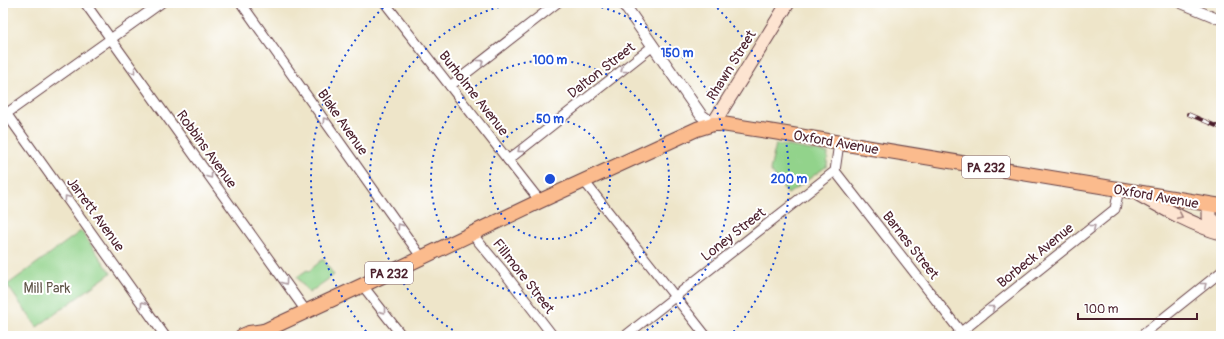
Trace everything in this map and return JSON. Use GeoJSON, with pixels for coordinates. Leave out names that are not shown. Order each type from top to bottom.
{"type":"FeatureCollection","features":[{"type":"Feature","properties":{"kind":"main road","name":"Rhawn Street"},"geometry":{"type":"LineString","coordinates":[[713,124],[788,3]]}},
{"type":"Feature","properties":{"kind":"main road","name":"Oxford Avenue"},"geometry":{"type":"LineString","coordinates":[[472,234],[697,129],[713,124],[730,125],[1215,206]]}},
{"type":"Feature","properties":{"kind":"main road"},"geometry":{"type":"LineString","coordinates":[[1133,192],[1173,213],[1213,231],[1221,233]]}},
{"type":"Feature","properties":{"kind":"main road"},"geometry":{"type":"LineString","coordinates":[[1215,206],[1209,218],[1221,227]]}},
{"type":"Feature","properties":{"kind":"main road","name":"PA 232"},"geometry":{"type":"LineString","coordinates":[[242,336],[249,333],[262,334],[306,311],[363,286],[472,234]]}},
{"type":"Feature","properties":{"kind":"street","name":"Robbins Avenue"},"geometry":{"type":"LineString","coordinates":[[85,3],[306,311]]}},
{"type":"Feature","properties":{"kind":"street"},"geometry":{"type":"LineString","coordinates":[[4,113],[161,3]]}},
{"type":"Feature","properties":{"kind":"street","name":"Blake Avenue"},"geometry":{"type":"LineString","coordinates":[[241,3],[422,258]]}},
{"type":"Feature","properties":{"kind":"street"},"geometry":{"type":"LineString","coordinates":[[450,86],[557,3]]}},
{"type":"Feature","properties":{"kind":"street"},"geometry":{"type":"LineString","coordinates":[[623,3],[701,115],[713,124]]}},
{"type":"Feature","properties":{"kind":"street"},"geometry":{"type":"LineString","coordinates":[[1180,3],[1221,20]]}},
{"type":"Feature","properties":{"kind":"street","name":"Burholme Avenue"},"geometry":{"type":"LineString","coordinates":[[386,4],[540,201]]}},
{"type":"Feature","properties":{"kind":"street","name":"Dalton Street"},"geometry":{"type":"LineString","coordinates":[[508,160],[653,46]]}},
{"type":"Feature","properties":{"kind":"street","name":"Jarrett Avenue"},"geometry":{"type":"LineString","coordinates":[[4,113],[165,336]]}},
{"type":"Feature","properties":{"kind":"street"},"geometry":{"type":"LineString","coordinates":[[835,171],[839,143]]}},
{"type":"Feature","properties":{"kind":"street","name":"Loney Street"},"geometry":{"type":"LineString","coordinates":[[625,336],[835,171]]}},
{"type":"Feature","properties":{"kind":"street","name":"Barnes Street"},"geometry":{"type":"LineString","coordinates":[[835,171],[961,335]]}},
{"type":"Feature","properties":{"kind":"street"},"geometry":{"type":"LineString","coordinates":[[584,181],[706,336]]}},
{"type":"Feature","properties":{"kind":"street","name":"Borbeck Avenue"},"geometry":{"type":"LineString","coordinates":[[961,335],[1115,210],[1119,189]]}},
{"type":"Feature","properties":{"kind":"street","name":"Fillmore Street"},"geometry":{"type":"LineString","coordinates":[[472,234],[503,271],[553,336]]}},
{"type":"Feature","properties":{"kind":"street"},"geometry":{"type":"LineString","coordinates":[[1141,336],[1221,272]]}},
{"type":"Feature","properties":{"kind":"street"},"geometry":{"type":"LineString","coordinates":[[363,286],[402,336]]}},
{"type":"Feature","properties":{"kind":"green space"},"geometry":{"type":"Polygon","coordinates":[[[776,144],[828,153],[827,166],[788,194],[770,170],[776,144]]]}},
{"type":"Feature","properties":{"kind":"green space","name":"Mill Park"},"geometry":{"type":"Polygon","coordinates":[[[81,231],[111,273],[37,327],[7,285],[81,231]]]}},
{"type":"Feature","properties":{"kind":"green space"},"geometry":{"type":"Polygon","coordinates":[[[323,259],[334,275],[309,293],[297,277],[307,270],[309,271],[323,259]]]}},
{"type":"Feature","properties":{"kind":"railway"},"geometry":{"type":"LineString","coordinates":[[1188,114],[1221,128]]}}]}
